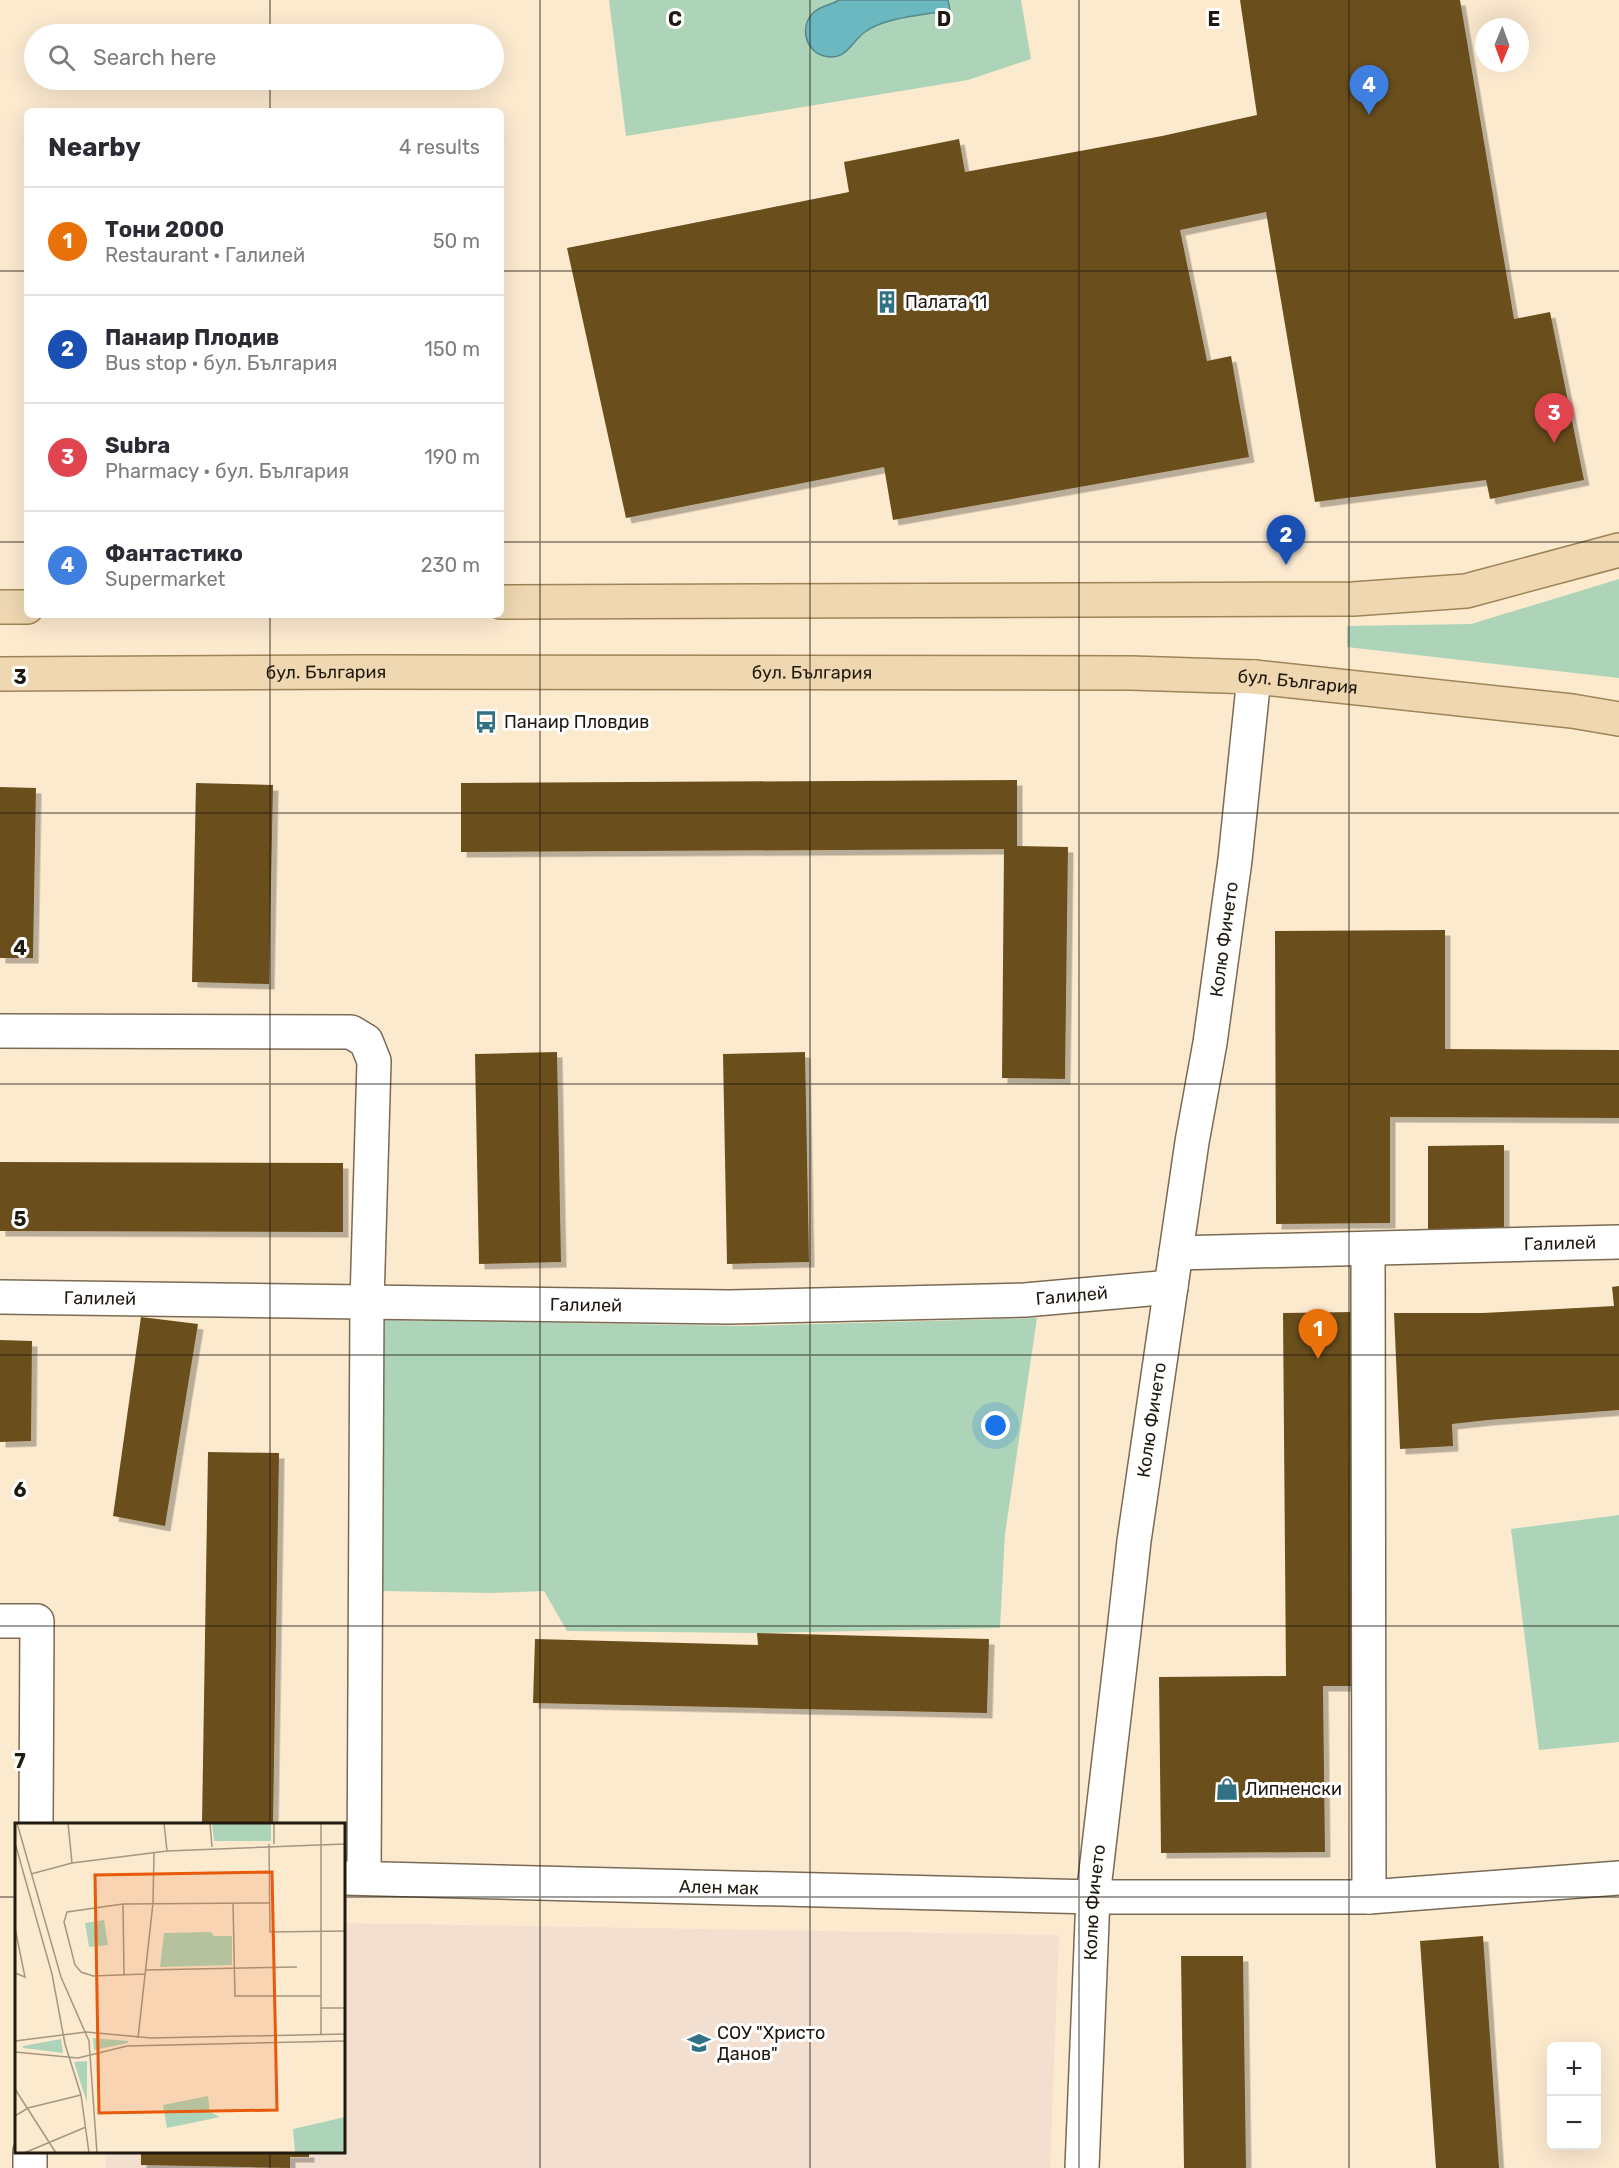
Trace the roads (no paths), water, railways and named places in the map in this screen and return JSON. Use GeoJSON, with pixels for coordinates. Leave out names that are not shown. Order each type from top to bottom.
{"type":"FeatureCollection","features":[{"type":"Feature","properties":{"kind":"main road"},"geometry":{"type":"LineString","coordinates":[[504,602],[1353,599],[1466,591],[1619,550]]}},
{"type":"Feature","properties":{"kind":"main road"},"geometry":{"type":"LineString","coordinates":[[0,607],[24,607]]}},
{"type":"Feature","properties":{"kind":"main road","name":"бул. България"},"geometry":{"type":"LineString","coordinates":[[0,674],[1131,673],[1254,677],[1572,711],[1619,719]]}},
{"type":"Feature","properties":{"kind":"street","name":"Колю Фичето"},"geometry":{"type":"LineString","coordinates":[[1082,2168],[1094,1897],[1134,1541],[1234,872],[1254,677]]}},
{"type":"Feature","properties":{"kind":"street"},"geometry":{"type":"LineString","coordinates":[[0,1031],[351,1032],[366,1041],[374,1061],[366,1302],[354,1878]]}},
{"type":"Feature","properties":{"kind":"street","name":"Галилей"},"geometry":{"type":"LineString","coordinates":[[1176,1253],[1619,1242]]}},
{"type":"Feature","properties":{"kind":"street"},"geometry":{"type":"LineString","coordinates":[[1368,1249],[1369,1897]]}},
{"type":"Feature","properties":{"kind":"street","name":"Галилей"},"geometry":{"type":"LineString","coordinates":[[0,1297],[729,1307],[1025,1300],[1171,1287]]}},
{"type":"Feature","properties":{"kind":"street"},"geometry":{"type":"LineString","coordinates":[[0,1621],[36,1621],[36,1823]]}},
{"type":"Feature","properties":{"kind":"street","name":"Ален мак"},"geometry":{"type":"LineString","coordinates":[[354,1878],[1094,1897],[1369,1897],[1619,1878]]}},
{"type":"Feature","properties":{"kind":"water"},"geometry":{"type":"Polygon","coordinates":[[[839,0],[948,0],[950,10],[883,23],[865,32],[843,54],[832,57],[824,56],[812,49],[809,44],[806,37],[807,24],[814,12],[839,0]]]}},
{"type":"Feature","properties":{"kind":"place","name":"Фантастико"},"geometry":{"type":"Point","coordinates":[1369,115]}},
{"type":"Feature","properties":{"kind":"place","name":"Палата 11"},"geometry":{"type":"Point","coordinates":[887,302]}},
{"type":"Feature","properties":{"kind":"place","name":"Subra"},"geometry":{"type":"Point","coordinates":[1554,443]}},
{"type":"Feature","properties":{"kind":"place","name":"Панаир Плодив"},"geometry":{"type":"Point","coordinates":[1286,565]}},
{"type":"Feature","properties":{"kind":"place","name":"Панаир Пловдив"},"geometry":{"type":"Point","coordinates":[486,722]}},
{"type":"Feature","properties":{"kind":"place","name":"Тони 2000"},"geometry":{"type":"Point","coordinates":[1318,1359]}},
{"type":"Feature","properties":{"kind":"place","name":"Липненски"},"geometry":{"type":"Point","coordinates":[1227,1789]}},
{"type":"Feature","properties":{"kind":"place","name":"СОУ \"Христо Данов\""},"geometry":{"type":"Point","coordinates":[699,2043]}}]}
